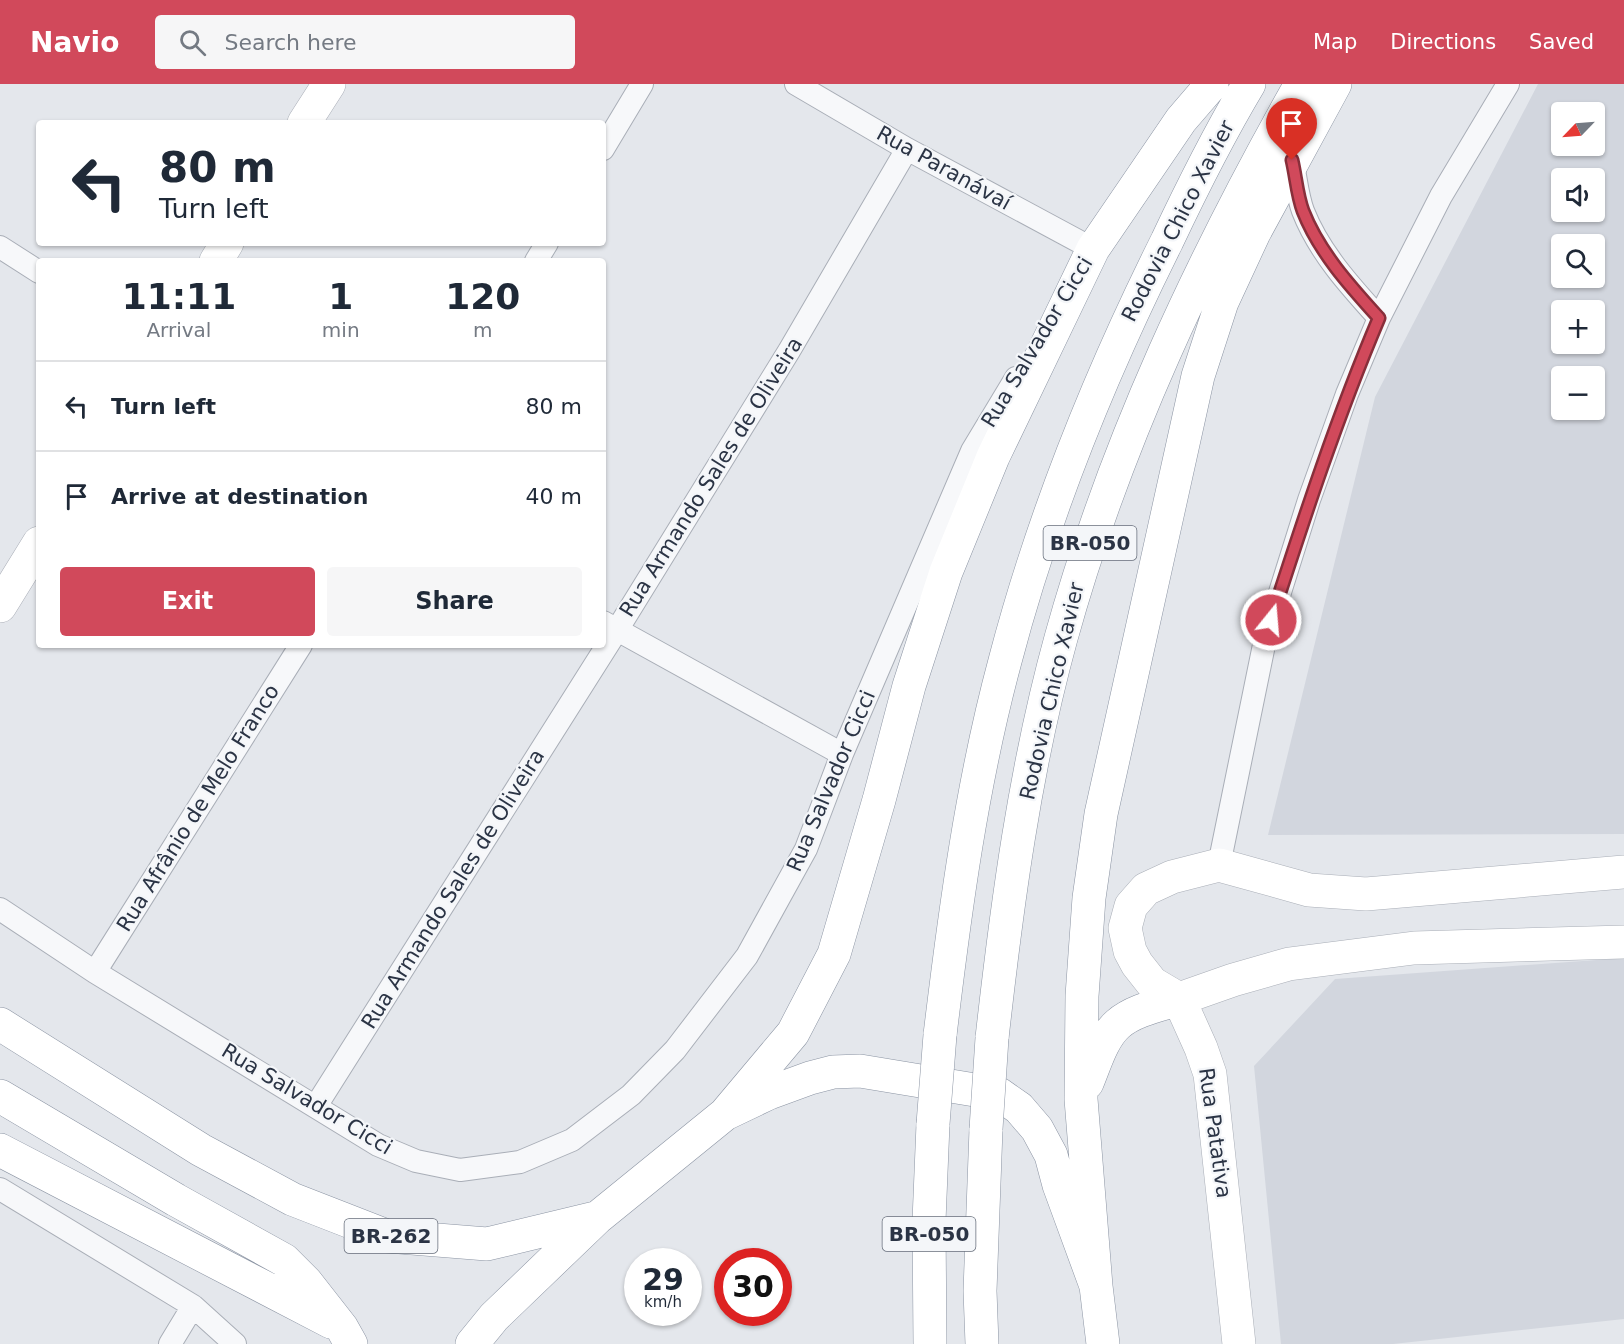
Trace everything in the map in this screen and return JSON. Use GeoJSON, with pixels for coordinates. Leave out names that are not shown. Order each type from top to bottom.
{"type":"FeatureCollection","features":[{"type":"Feature","properties":{"kind":"main road"},"geometry":{"type":"LineString","coordinates":[[306,120],[329,84]]}},
{"type":"Feature","properties":{"kind":"main road"},"geometry":{"type":"LineString","coordinates":[[472,1344],[494,1317],[597,1218],[725,1114],[793,1033],[834,954],[879,800],[909,686],[945,572],[993,457],[1093,249],[1181,120],[1212,84]]}},
{"type":"Feature","properties":{"kind":"main road","name":"Rodovia Chico Xavier"},"geometry":{"type":"LineString","coordinates":[[930,1344],[929,1221],[940,1035],[956,903],[1004,662],[1036,554],[1127,320],[1182,209],[1249,84]]}},
{"type":"Feature","properties":{"kind":"main road","name":"Rodovia Chico Xavier"},"geometry":{"type":"LineString","coordinates":[[982,1344],[980,1292],[992,1038],[1007,918],[1035,749],[1061,640],[1083,564],[1126,441],[1168,345],[1222,233],[1301,84]]}},
{"type":"Feature","properties":{"kind":"main road"},"geometry":{"type":"LineString","coordinates":[[1103,1344],[1081,1099],[1082,996],[1089,898],[1101,814],[1198,376],[1222,302],[1254,233],[1335,84]]}},
{"type":"Feature","properties":{"kind":"main road"},"geometry":{"type":"LineString","coordinates":[[0,606],[36,548]]}},
{"type":"Feature","properties":{"kind":"main road"},"geometry":{"type":"LineString","coordinates":[[1179,999],[1152,983],[1133,958],[1125,928],[1131,906],[1146,889],[1172,877],[1219,865],[1309,890],[1366,894],[1624,872]]}},
{"type":"Feature","properties":{"kind":"main road"},"geometry":{"type":"LineString","coordinates":[[1081,1099],[1103,1045],[1117,1025],[1134,1014],[1233,980],[1289,964],[1414,948],[1624,942]]}},
{"type":"Feature","properties":{"kind":"main road","name":"Rua Patativa"},"geometry":{"type":"LineString","coordinates":[[1179,999],[1202,1048],[1210,1074],[1239,1344]]}},
{"type":"Feature","properties":{"kind":"main road","name":"BR-262"},"geometry":{"type":"LineString","coordinates":[[0,1024],[201,1150],[292,1199],[387,1236],[487,1244],[597,1218]]}},
{"type":"Feature","properties":{"kind":"main road"},"geometry":{"type":"LineString","coordinates":[[725,1114],[769,1093],[833,1072],[860,1071],[999,1094],[1019,1108],[1037,1128],[1051,1155],[1059,1185],[1096,1286]]}},
{"type":"Feature","properties":{"kind":"main road"},"geometry":{"type":"LineString","coordinates":[[0,1096],[176,1200],[284,1260],[306,1282],[347,1336]]}},
{"type":"Feature","properties":{"kind":"main road"},"geometry":{"type":"LineString","coordinates":[[0,1150],[347,1336]]}},
{"type":"Feature","properties":{"kind":"street"},"geometry":{"type":"LineString","coordinates":[[606,144],[642,84]]}},
{"type":"Feature","properties":{"kind":"street","name":"Rua Paranávaí"},"geometry":{"type":"LineString","coordinates":[[796,84],[907,149],[1093,249]]}},
{"type":"Feature","properties":{"kind":"street"},"geometry":{"type":"LineString","coordinates":[[1219,865],[1265,640],[1309,500],[1347,394],[1379,318],[1441,196],[1508,84]]}},
{"type":"Feature","properties":{"kind":"street","name":"Rua Armando Sales de Oliveira"},"geometry":{"type":"LineString","coordinates":[[610,626],[789,351],[907,149]]}},
{"type":"Feature","properties":{"kind":"street"},"geometry":{"type":"LineString","coordinates":[[1292,160],[1303,210],[1319,242],[1346,282],[1379,318]]}},
{"type":"Feature","properties":{"kind":"street"},"geometry":{"type":"LineString","coordinates":[[0,248],[36,270]]}},
{"type":"Feature","properties":{"kind":"street","name":"Rua Salvador Cicci"},"geometry":{"type":"LineString","coordinates":[[0,909],[95,972],[378,1145],[416,1161],[460,1170],[520,1161],[572,1140],[630,1095],[675,1050],[747,956],[806,849],[842,753],[972,451],[1093,249]]}},
{"type":"Feature","properties":{"kind":"street"},"geometry":{"type":"LineString","coordinates":[[610,626],[842,753]]}},
{"type":"Feature","properties":{"kind":"street","name":"Rua Afrânio de Melo Franco"},"geometry":{"type":"LineString","coordinates":[[95,972],[299,648]]}},
{"type":"Feature","properties":{"kind":"street","name":"Rua Armando Sales de Oliveira"},"geometry":{"type":"LineString","coordinates":[[316,1106],[597,648]]}},
{"type":"Feature","properties":{"kind":"street"},"geometry":{"type":"LineString","coordinates":[[0,1189],[194,1306],[235,1344]]}},
{"type":"Feature","properties":{"kind":"street"},"geometry":{"type":"LineString","coordinates":[[171,1344],[194,1306]]}},
{"type":"Feature","properties":{"kind":"shaded area"},"geometry":{"type":"Polygon","coordinates":[[[1538,84],[1624,84],[1624,834],[1268,835],[1375,397],[1538,84]]]}},
{"type":"Feature","properties":{"kind":"shaded area"},"geometry":{"type":"Polygon","coordinates":[[[1624,958],[1624,1319],[1393,1344],[1281,1344],[1254,1066],[1335,979],[1624,958]]]}},
{"type":"Feature","properties":{"kind":"route"},"geometry":{"type":"LineString","coordinates":[[1271,620],[1309,500],[1347,394],[1379,318],[1346,282],[1319,242],[1303,210],[1292,160]]}}]}
